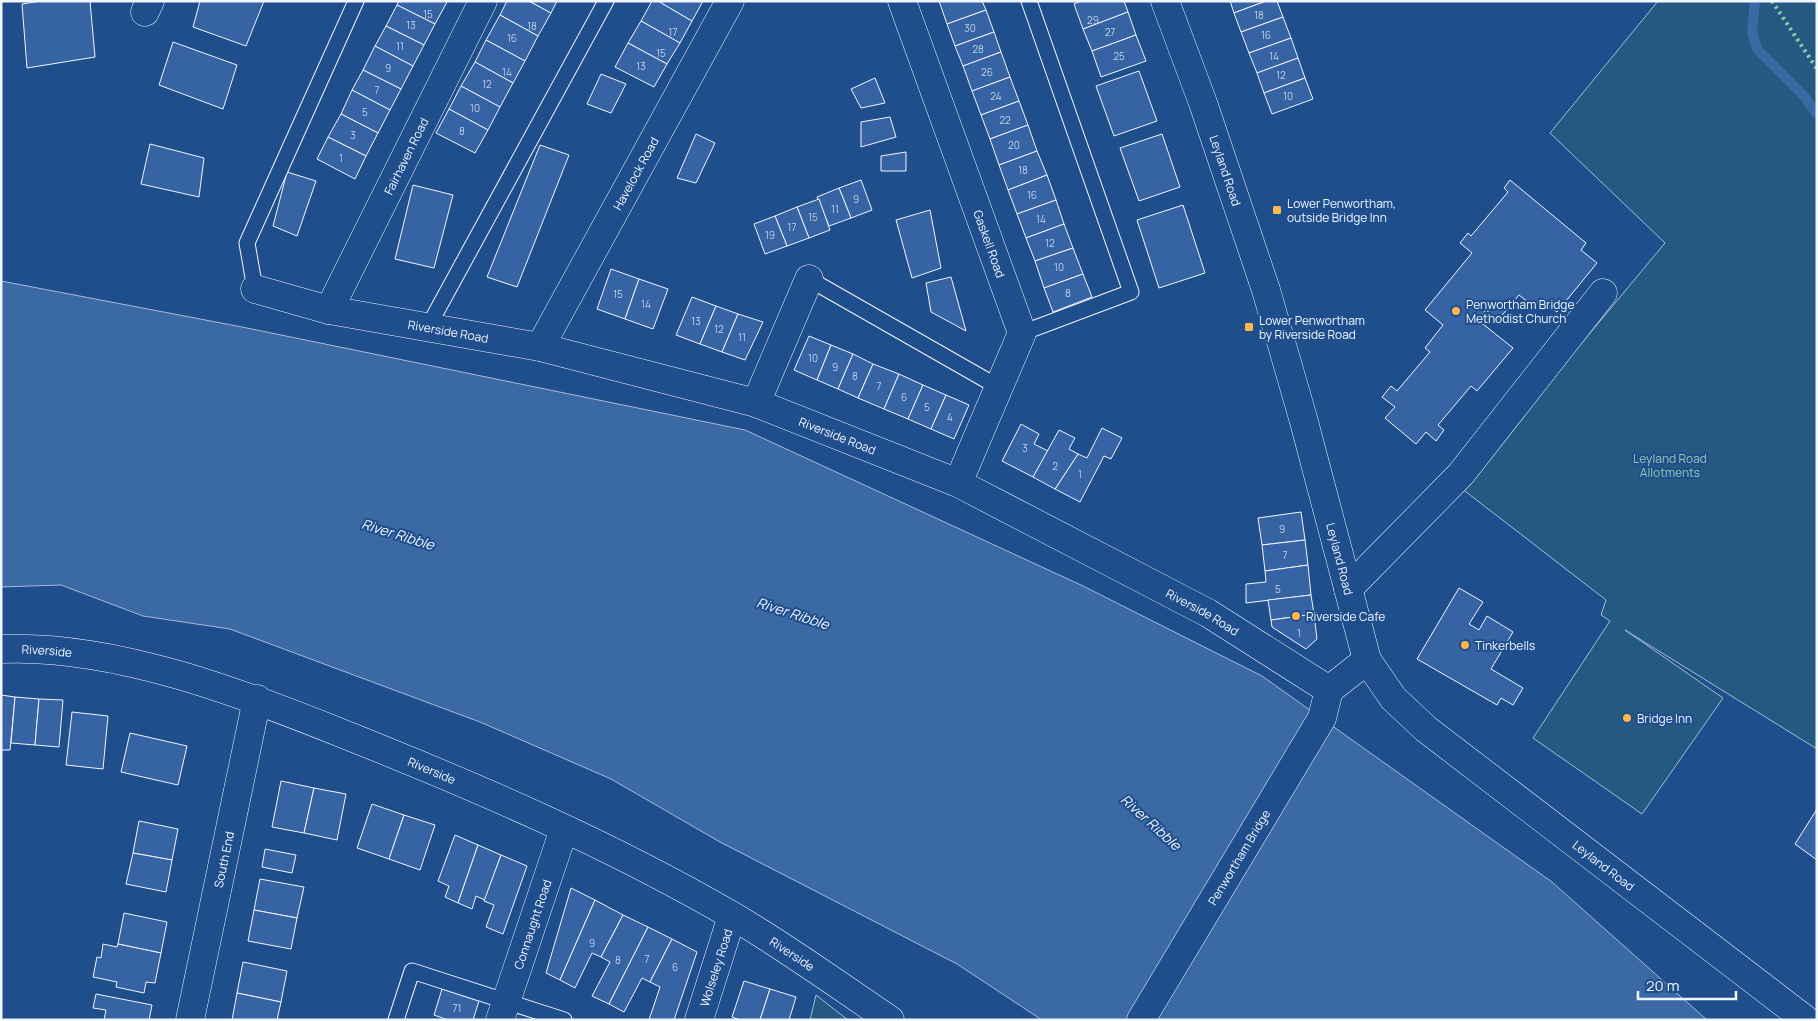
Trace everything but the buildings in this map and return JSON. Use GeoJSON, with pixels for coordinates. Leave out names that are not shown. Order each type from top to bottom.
{"type":"FeatureCollection","features":[{"type":"Feature","properties":{"kind":"street","name":"Fairhaven Road"},"geometry":{"type":"LineString","coordinates":[[329,310],[483,1]]}},
{"type":"Feature","properties":{"kind":"street","name":"Havelock Road"},"geometry":{"type":"LineString","coordinates":[[540,347],[730,1]]}},
{"type":"Feature","properties":{"kind":"street","name":"Gaskell Road"},"geometry":{"type":"LineString","coordinates":[[902,1],[1022,333]]}},
{"type":"Feature","properties":{"kind":"street","name":"Leyland Road"},"geometry":{"type":"LineString","coordinates":[[1165,1],[1204,103],[1266,290],[1303,418],[1367,660],[1393,698],[1426,728],[1806,1020]]}},
{"type":"Feature","properties":{"kind":"street"},"geometry":{"type":"LineString","coordinates":[[756,403],[809,279]]}},
{"type":"Feature","properties":{"kind":"street","name":"Riverside Road"},"geometry":{"type":"LineString","coordinates":[[255,289],[329,310],[540,347],[756,403],[958,483],[1208,613],[1329,690]]}},
{"type":"Feature","properties":{"kind":"street"},"geometry":{"type":"LineString","coordinates":[[1348,589],[1461,474],[1603,293]]}},
{"type":"Feature","properties":{"kind":"street"},"geometry":{"type":"LineString","coordinates":[[958,483],[1022,333]]}},
{"type":"Feature","properties":{"kind":"street","name":"Riverside"},"geometry":{"type":"LineString","coordinates":[[1,649],[25,648],[82,654],[163,672],[257,699],[414,762],[564,829],[732,916],[890,1020]]}},
{"type":"Feature","properties":{"kind":"street"},"geometry":{"type":"LineString","coordinates":[[1329,690],[1367,660]]}},
{"type":"Feature","properties":{"kind":"street","name":"Penwortham Bridge"},"geometry":{"type":"LineString","coordinates":[[1141,1020],[1322,718],[1329,690]]}},
{"type":"Feature","properties":{"kind":"street","name":"South End"},"geometry":{"type":"LineString","coordinates":[[190,1020],[257,699]]}},
{"type":"Feature","properties":{"kind":"street","name":"Connaught Road"},"geometry":{"type":"LineString","coordinates":[[502,1011],[564,829]]}},
{"type":"Feature","properties":{"kind":"street","name":"Wolseley Road"},"geometry":{"type":"LineString","coordinates":[[699,1020],[732,916]]}},
{"type":"Feature","properties":{"kind":"lane"},"geometry":{"type":"LineString","coordinates":[[255,289],[247,243],[356,1]]}},
{"type":"Feature","properties":{"kind":"lane"},"geometry":{"type":"LineString","coordinates":[[428,327],[606,1]]}},
{"type":"Feature","properties":{"kind":"lane"},"geometry":{"type":"LineString","coordinates":[[1022,333],[1131,292],[1029,1]]}},
{"type":"Feature","properties":{"kind":"lane"},"geometry":{"type":"LineString","coordinates":[[809,279],[1000,388]]}},
{"type":"Feature","properties":{"kind":"lane"},"geometry":{"type":"LineString","coordinates":[[396,1020],[412,972],[502,1011],[564,1020]]}},
{"type":"Feature","properties":{"kind":"green space","name":"Leyland Road Allotments"},"geometry":{"type":"Polygon","coordinates":[[[1658,1],[1817,1],[1817,749],[1625,630],[1723,698],[1642,814],[1533,738],[1610,621],[1601,615],[1606,600],[1461,488],[1665,243],[1550,133],[1658,1]]]}},
{"type":"Feature","properties":{"kind":"green space"},"geometry":{"type":"Polygon","coordinates":[[[816,995],[848,1020],[810,1020],[816,995]]]}},
{"type":"Feature","properties":{"kind":"water","name":"River Ribble"},"geometry":{"type":"Polygon","coordinates":[[[1,281],[242,327],[745,430],[1083,586],[1262,676],[1552,882],[1707,1020],[1042,1020],[957,964],[720,842],[611,779],[480,722],[230,629],[143,616],[61,585],[1,587],[1,281]]]}},
{"type":"Feature","properties":{"kind":"waterway"},"geometry":{"type":"LineString","coordinates":[[1755,1],[1752,31],[1757,49],[1804,96],[1817,114]]}},
{"type":"Feature","properties":{"kind":"hedge"},"geometry":{"type":"LineString","coordinates":[[1772,1],[1817,69]]}},
{"type":"Feature","properties":{"kind":"place","name":"Lower Penwortham, outside Bridge Inn"},"geometry":{"type":"Point","coordinates":[1277,210]}},
{"type":"Feature","properties":{"kind":"place","name":"Penwortham Bridge Methodist Church"},"geometry":{"type":"Point","coordinates":[1456,311]}},
{"type":"Feature","properties":{"kind":"place","name":"Lower Penwortham by Riverside Road"},"geometry":{"type":"Point","coordinates":[1249,327]}},
{"type":"Feature","properties":{"kind":"place","name":"Riverside Cafe"},"geometry":{"type":"Point","coordinates":[1296,616]}},
{"type":"Feature","properties":{"kind":"place","name":"Tinkerbells"},"geometry":{"type":"Point","coordinates":[1465,645]}},
{"type":"Feature","properties":{"kind":"place","name":"Bridge Inn"},"geometry":{"type":"Point","coordinates":[1627,718]}}]}
